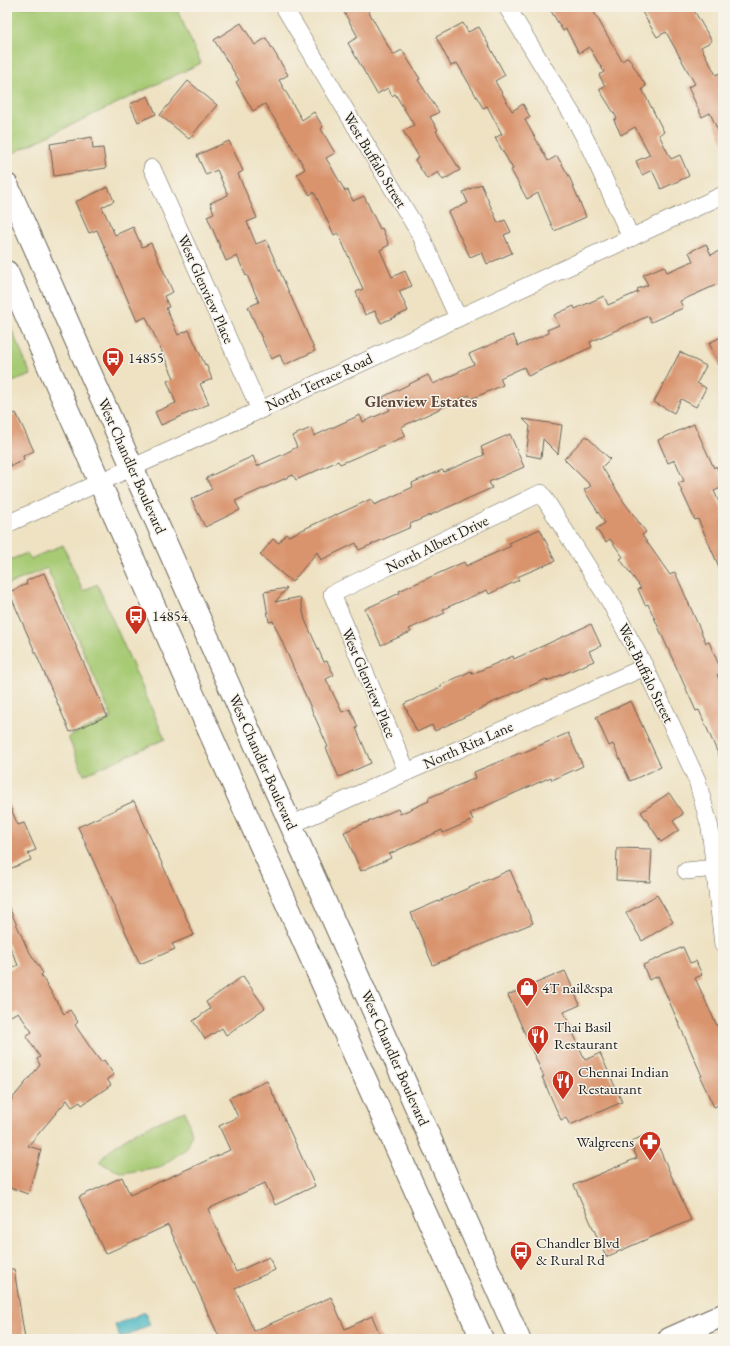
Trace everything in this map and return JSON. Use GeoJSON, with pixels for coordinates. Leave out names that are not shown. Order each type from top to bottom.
{"type":"FeatureCollection","features":[{"type":"Feature","properties":{"kind":"main road","name":"West Chandler Boulevard"},"geometry":{"type":"LineString","coordinates":[[7,185],[519,1339]]}},
{"type":"Feature","properties":{"kind":"main road"},"geometry":{"type":"LineString","coordinates":[[7,272],[99,482],[482,1339]]}},
{"type":"Feature","properties":{"kind":"main road"},"geometry":{"type":"LineString","coordinates":[[337,1016],[370,1002]]}},
{"type":"Feature","properties":{"kind":"main road"},"geometry":{"type":"LineString","coordinates":[[669,1339],[723,1315]]}},
{"type":"Feature","properties":{"kind":"street","name":"West Buffalo Street"},"geometry":{"type":"LineString","coordinates":[[284,7],[421,236],[458,318]]}},
{"type":"Feature","properties":{"kind":"street"},"geometry":{"type":"LineString","coordinates":[[507,7],[575,119],[590,148],[631,238]]}},
{"type":"Feature","properties":{"kind":"street","name":"West Glenview Place"},"geometry":{"type":"LineString","coordinates":[[152,168],[260,410]]}},
{"type":"Feature","properties":{"kind":"street","name":"North Terrace Road"},"geometry":{"type":"LineString","coordinates":[[7,524],[77,494],[99,482],[260,410],[723,195]]}},
{"type":"Feature","properties":{"kind":"street","name":"West Buffalo Street"},"geometry":{"type":"LineString","coordinates":[[541,493],[610,602],[645,667],[697,780],[710,828],[723,945]]}},
{"type":"Feature","properties":{"kind":"street","name":"North Albert Drive"},"geometry":{"type":"LineString","coordinates":[[332,594],[541,493]]}},
{"type":"Feature","properties":{"kind":"street","name":"West Glenview Place"},"geometry":{"type":"LineString","coordinates":[[332,594],[407,772]]}},
{"type":"Feature","properties":{"kind":"street","name":"North Rita Lane"},"geometry":{"type":"LineString","coordinates":[[291,825],[645,667]]}},
{"type":"Feature","properties":{"kind":"street"},"geometry":{"type":"LineString","coordinates":[[686,871],[714,868]]}},
{"type":"Feature","properties":{"kind":"green space"},"geometry":{"type":"Polygon","coordinates":[[[7,7],[176,7],[201,63],[11,154],[7,145],[7,7]]]}},
{"type":"Feature","properties":{"kind":"green space"},"geometry":{"type":"Polygon","coordinates":[[[7,319],[31,375],[7,384],[7,319]]]}},
{"type":"Feature","properties":{"kind":"green space"},"geometry":{"type":"Polygon","coordinates":[[[63,545],[83,591],[97,584],[165,739],[84,775],[68,737],[112,718],[47,568],[7,585],[7,561],[27,553],[30,559],[63,545]]]}},
{"type":"Feature","properties":{"kind":"green space"},"geometry":{"type":"Polygon","coordinates":[[[185,1111],[192,1134],[187,1148],[159,1168],[123,1174],[99,1162],[108,1152],[128,1137],[185,1111]]]}},
{"type":"Feature","properties":{"kind":"water"},"geometry":{"type":"Polygon","coordinates":[[[145,1312],[150,1325],[120,1338],[115,1325],[145,1312]]]}},
{"type":"Feature","properties":{"kind":"building"},"geometry":{"type":"Polygon","coordinates":[[[341,7],[366,7],[393,55],[402,50],[420,79],[418,80],[439,112],[430,117],[438,130],[436,131],[460,170],[443,180],[438,172],[427,179],[415,160],[419,157],[403,131],[414,125],[395,94],[392,96],[388,88],[377,94],[348,43],[358,37],[341,7]]]}},
{"type":"Feature","properties":{"kind":"building"},"geometry":{"type":"Polygon","coordinates":[[[559,7],[591,7],[622,61],[628,57],[646,86],[642,89],[664,132],[659,135],[671,159],[680,155],[689,176],[661,189],[652,170],[642,175],[636,161],[650,155],[635,127],[621,135],[614,120],[617,118],[599,89],[605,86],[599,75],[604,72],[589,47],[579,53],[566,29],[563,31],[551,11],[559,7]]]}},
{"type":"Feature","properties":{"kind":"building"},"geometry":{"type":"Polygon","coordinates":[[[639,7],[692,7],[712,41],[701,47],[716,75],[723,71],[723,142],[710,113],[702,117],[688,87],[695,84],[666,32],[657,37],[639,7]]]}},
{"type":"Feature","properties":{"kind":"building"},"geometry":{"type":"Polygon","coordinates":[[[241,23],[255,45],[266,38],[288,75],[279,80],[302,120],[314,112],[323,127],[321,129],[335,153],[326,158],[345,191],[348,190],[353,201],[364,196],[380,229],[382,228],[389,245],[380,250],[392,277],[405,271],[412,286],[399,291],[408,311],[381,323],[375,311],[365,315],[356,292],[363,289],[338,233],[334,235],[314,192],[310,195],[297,174],[305,169],[298,156],[265,104],[253,111],[236,82],[239,80],[214,40],[241,23]]]}},
{"type":"Feature","properties":{"kind":"building"},"geometry":{"type":"Polygon","coordinates":[[[463,23],[468,32],[479,27],[505,75],[495,81],[512,111],[523,104],[530,117],[525,120],[548,161],[557,156],[569,176],[586,217],[554,231],[538,193],[527,199],[511,170],[513,169],[495,138],[502,134],[487,106],[483,108],[457,63],[451,66],[436,37],[463,23]]]}},
{"type":"Feature","properties":{"kind":"building"},"geometry":{"type":"Polygon","coordinates":[[[188,81],[217,105],[189,139],[160,115],[188,81]]]}},
{"type":"Feature","properties":{"kind":"building"},"geometry":{"type":"Polygon","coordinates":[[[148,96],[156,114],[138,122],[130,104],[148,96]]]}},
{"type":"Feature","properties":{"kind":"building"},"geometry":{"type":"Polygon","coordinates":[[[92,137],[93,149],[103,148],[106,168],[54,176],[50,144],[92,137]]]}},
{"type":"Feature","properties":{"kind":"building"},"geometry":{"type":"Polygon","coordinates":[[[229,141],[243,171],[238,174],[257,218],[247,222],[256,244],[266,240],[315,351],[284,365],[280,355],[271,359],[248,307],[259,302],[247,275],[246,276],[237,256],[226,261],[207,216],[214,213],[210,203],[228,195],[217,170],[206,175],[197,155],[229,141]]]}},
{"type":"Feature","properties":{"kind":"building"},"geometry":{"type":"Polygon","coordinates":[[[481,184],[498,223],[505,220],[511,232],[504,235],[512,253],[487,264],[482,252],[470,257],[448,212],[468,203],[463,192],[481,184]]]}},
{"type":"Feature","properties":{"kind":"building"},"geometry":{"type":"Polygon","coordinates":[[[108,187],[114,201],[102,207],[115,235],[133,227],[142,247],[151,243],[173,292],[164,296],[169,307],[166,308],[178,335],[189,330],[212,379],[200,384],[209,404],[161,425],[155,412],[176,403],[167,381],[174,378],[146,317],[137,321],[97,230],[89,233],[75,202],[108,187]]]}},
{"type":"Feature","properties":{"kind":"building"},"geometry":{"type":"Polygon","coordinates":[[[706,244],[711,255],[723,249],[723,282],[680,301],[683,308],[651,322],[648,316],[590,342],[592,347],[528,376],[524,367],[500,378],[503,385],[471,399],[469,395],[401,427],[406,436],[340,464],[338,461],[296,480],[293,475],[235,501],[240,510],[205,527],[191,499],[212,489],[206,478],[253,456],[257,466],[284,454],[297,447],[292,436],[311,428],[314,436],[360,415],[363,422],[390,410],[383,397],[428,375],[433,384],[459,372],[474,364],[469,354],[513,335],[518,346],[549,333],[547,330],[559,325],[554,315],[574,306],[575,309],[604,296],[608,305],[638,292],[637,289],[648,285],[643,275],[664,266],[667,272],[693,261],[689,252],[706,244]]]}},
{"type":"Feature","properties":{"kind":"building"},"geometry":{"type":"Polygon","coordinates":[[[723,336],[723,373],[709,343],[723,336]]]}},
{"type":"Feature","properties":{"kind":"building"},"geometry":{"type":"Polygon","coordinates":[[[680,352],[706,366],[697,383],[706,388],[696,407],[681,399],[674,413],[654,402],[680,352]]]}},
{"type":"Feature","properties":{"kind":"building"},"geometry":{"type":"Polygon","coordinates":[[[16,413],[34,451],[23,456],[24,460],[11,466],[7,457],[7,417],[16,413]]]}},
{"type":"Feature","properties":{"kind":"building"},"geometry":{"type":"Polygon","coordinates":[[[523,419],[562,425],[558,454],[543,439],[541,458],[526,455],[530,426],[523,419]]]}},
{"type":"Feature","properties":{"kind":"building"},"geometry":{"type":"Polygon","coordinates":[[[694,424],[714,468],[716,466],[723,481],[723,487],[714,491],[723,511],[723,576],[698,519],[695,520],[678,483],[684,481],[675,460],[668,463],[658,440],[694,424]]]}},
{"type":"Feature","properties":{"kind":"building"},"geometry":{"type":"Polygon","coordinates":[[[510,434],[524,467],[489,482],[492,488],[410,524],[411,527],[359,550],[356,543],[321,560],[317,552],[292,582],[260,555],[273,539],[279,543],[286,534],[289,536],[371,499],[374,505],[413,487],[412,483],[442,470],[444,472],[484,455],[481,447],[510,434]]]}},
{"type":"Feature","properties":{"kind":"building"},"geometry":{"type":"Polygon","coordinates":[[[586,436],[610,459],[602,467],[624,502],[646,532],[642,535],[670,575],[675,572],[706,643],[709,642],[722,672],[717,675],[723,687],[723,765],[699,710],[696,711],[648,604],[645,605],[638,589],[641,588],[620,559],[623,557],[610,539],[606,542],[596,529],[605,523],[584,490],[591,486],[564,459],[586,436]]]}},
{"type":"Feature","properties":{"kind":"building"},"geometry":{"type":"Polygon","coordinates":[[[540,529],[555,561],[517,577],[519,580],[489,594],[487,590],[443,609],[445,613],[409,629],[411,632],[381,645],[365,609],[400,593],[399,591],[464,562],[466,566],[511,546],[509,543],[540,529]]]}},
{"type":"Feature","properties":{"kind":"building"},"geometry":{"type":"Polygon","coordinates":[[[44,573],[107,716],[70,732],[9,592],[27,584],[26,581],[44,573]]]}},
{"type":"Feature","properties":{"kind":"building"},"geometry":{"type":"Polygon","coordinates":[[[287,588],[275,602],[300,597],[305,620],[324,662],[327,661],[334,675],[326,679],[342,712],[350,709],[358,727],[356,728],[371,763],[339,777],[326,748],[328,747],[273,621],[269,622],[264,592],[287,588]]]}},
{"type":"Feature","properties":{"kind":"building"},"geometry":{"type":"Polygon","coordinates":[[[591,624],[601,646],[589,651],[594,661],[547,681],[546,679],[487,705],[435,731],[432,725],[417,732],[404,704],[471,671],[472,674],[513,656],[514,659],[591,624]]]}},
{"type":"Feature","properties":{"kind":"building"},"geometry":{"type":"Polygon","coordinates":[[[631,701],[661,767],[630,781],[613,744],[609,746],[596,717],[631,701]]]}},
{"type":"Feature","properties":{"kind":"building"},"geometry":{"type":"Polygon","coordinates":[[[568,733],[583,766],[552,780],[551,777],[470,813],[473,820],[443,833],[442,830],[389,854],[391,858],[361,871],[344,832],[398,809],[400,814],[429,801],[428,798],[476,778],[474,772],[568,733]]]}},
{"type":"Feature","properties":{"kind":"building"},"geometry":{"type":"Polygon","coordinates":[[[669,793],[683,814],[673,821],[679,830],[661,842],[641,812],[669,793]]]}},
{"type":"Feature","properties":{"kind":"building"},"geometry":{"type":"Polygon","coordinates":[[[7,800],[18,825],[24,823],[36,850],[28,853],[31,860],[7,870],[7,800]]]}},
{"type":"Feature","properties":{"kind":"building"},"geometry":{"type":"Polygon","coordinates":[[[134,801],[194,935],[172,944],[175,949],[140,964],[78,827],[134,801]]]}},
{"type":"Feature","properties":{"kind":"building"},"geometry":{"type":"Polygon","coordinates":[[[617,848],[652,849],[650,882],[616,880],[617,848]]]}},
{"type":"Feature","properties":{"kind":"building"},"geometry":{"type":"Polygon","coordinates":[[[510,870],[533,923],[433,965],[411,913],[510,870]]]}},
{"type":"Feature","properties":{"kind":"building"},"geometry":{"type":"Polygon","coordinates":[[[657,895],[673,922],[642,941],[626,913],[657,895]]]}},
{"type":"Feature","properties":{"kind":"building"},"geometry":{"type":"Polygon","coordinates":[[[7,903],[27,948],[43,973],[41,975],[64,1014],[70,1010],[78,1022],[75,1025],[101,1062],[104,1060],[114,1075],[107,1079],[111,1085],[82,1105],[80,1102],[72,1107],[67,1100],[28,1146],[41,1150],[28,1194],[7,1187],[7,1105],[40,1065],[37,1059],[40,1057],[26,1036],[32,1032],[18,1012],[7,1018],[7,971],[18,965],[7,941],[7,903]]]}},
{"type":"Feature","properties":{"kind":"building"},"geometry":{"type":"Polygon","coordinates":[[[683,947],[690,963],[696,961],[702,975],[695,978],[723,1039],[723,1103],[714,1107],[658,976],[649,980],[643,965],[683,947]]]}},
{"type":"Feature","properties":{"kind":"building"},"geometry":{"type":"Polygon","coordinates":[[[565,971],[580,1005],[564,1012],[585,1060],[600,1053],[622,1102],[570,1125],[566,1118],[561,1120],[508,995],[565,971]]]}},
{"type":"Feature","properties":{"kind":"building"},"geometry":{"type":"Polygon","coordinates":[[[243,976],[265,1008],[226,1035],[222,1028],[205,1039],[193,1021],[210,1009],[206,1002],[243,976]]]}},
{"type":"Feature","properties":{"kind":"building"},"geometry":{"type":"Polygon","coordinates":[[[267,1081],[315,1186],[275,1205],[265,1183],[208,1209],[236,1272],[269,1257],[275,1270],[235,1288],[254,1331],[331,1297],[345,1329],[372,1316],[382,1339],[220,1339],[168,1225],[105,1254],[79,1197],[122,1177],[130,1195],[230,1150],[219,1126],[238,1117],[229,1098],[267,1081]]]}},
{"type":"Feature","properties":{"kind":"building"},"geometry":{"type":"Polygon","coordinates":[[[647,1134],[654,1150],[659,1148],[691,1220],[606,1257],[574,1185],[637,1158],[630,1142],[647,1134]]]}},
{"type":"Feature","properties":{"kind":"building"},"geometry":{"type":"Polygon","coordinates":[[[7,1269],[14,1269],[25,1339],[7,1339],[7,1269]]]}},
{"type":"Feature","properties":{"kind":"place","name":"14855"},"geometry":{"type":"Point","coordinates":[113,378]}},
{"type":"Feature","properties":{"kind":"place","name":"14854"},"geometry":{"type":"Point","coordinates":[136,636]}},
{"type":"Feature","properties":{"kind":"place","name":"4T nail&spa"},"geometry":{"type":"Point","coordinates":[527,1008]}},
{"type":"Feature","properties":{"kind":"place","name":"Thai Basil Restaurant"},"geometry":{"type":"Point","coordinates":[538,1056]}},
{"type":"Feature","properties":{"kind":"place","name":"Chennai Indian Restaurant"},"geometry":{"type":"Point","coordinates":[563,1100]}},
{"type":"Feature","properties":{"kind":"place","name":"Walgreens"},"geometry":{"type":"Point","coordinates":[650,1162]}},
{"type":"Feature","properties":{"kind":"place","name":"Chandler Blvd & Rural Rd"},"geometry":{"type":"Point","coordinates":[521,1272]}},
{"type":"Feature","properties":{"kind":"district","name":"Glenview Estates"},"geometry":{"type":"Point","coordinates":[421,401]}}]}
